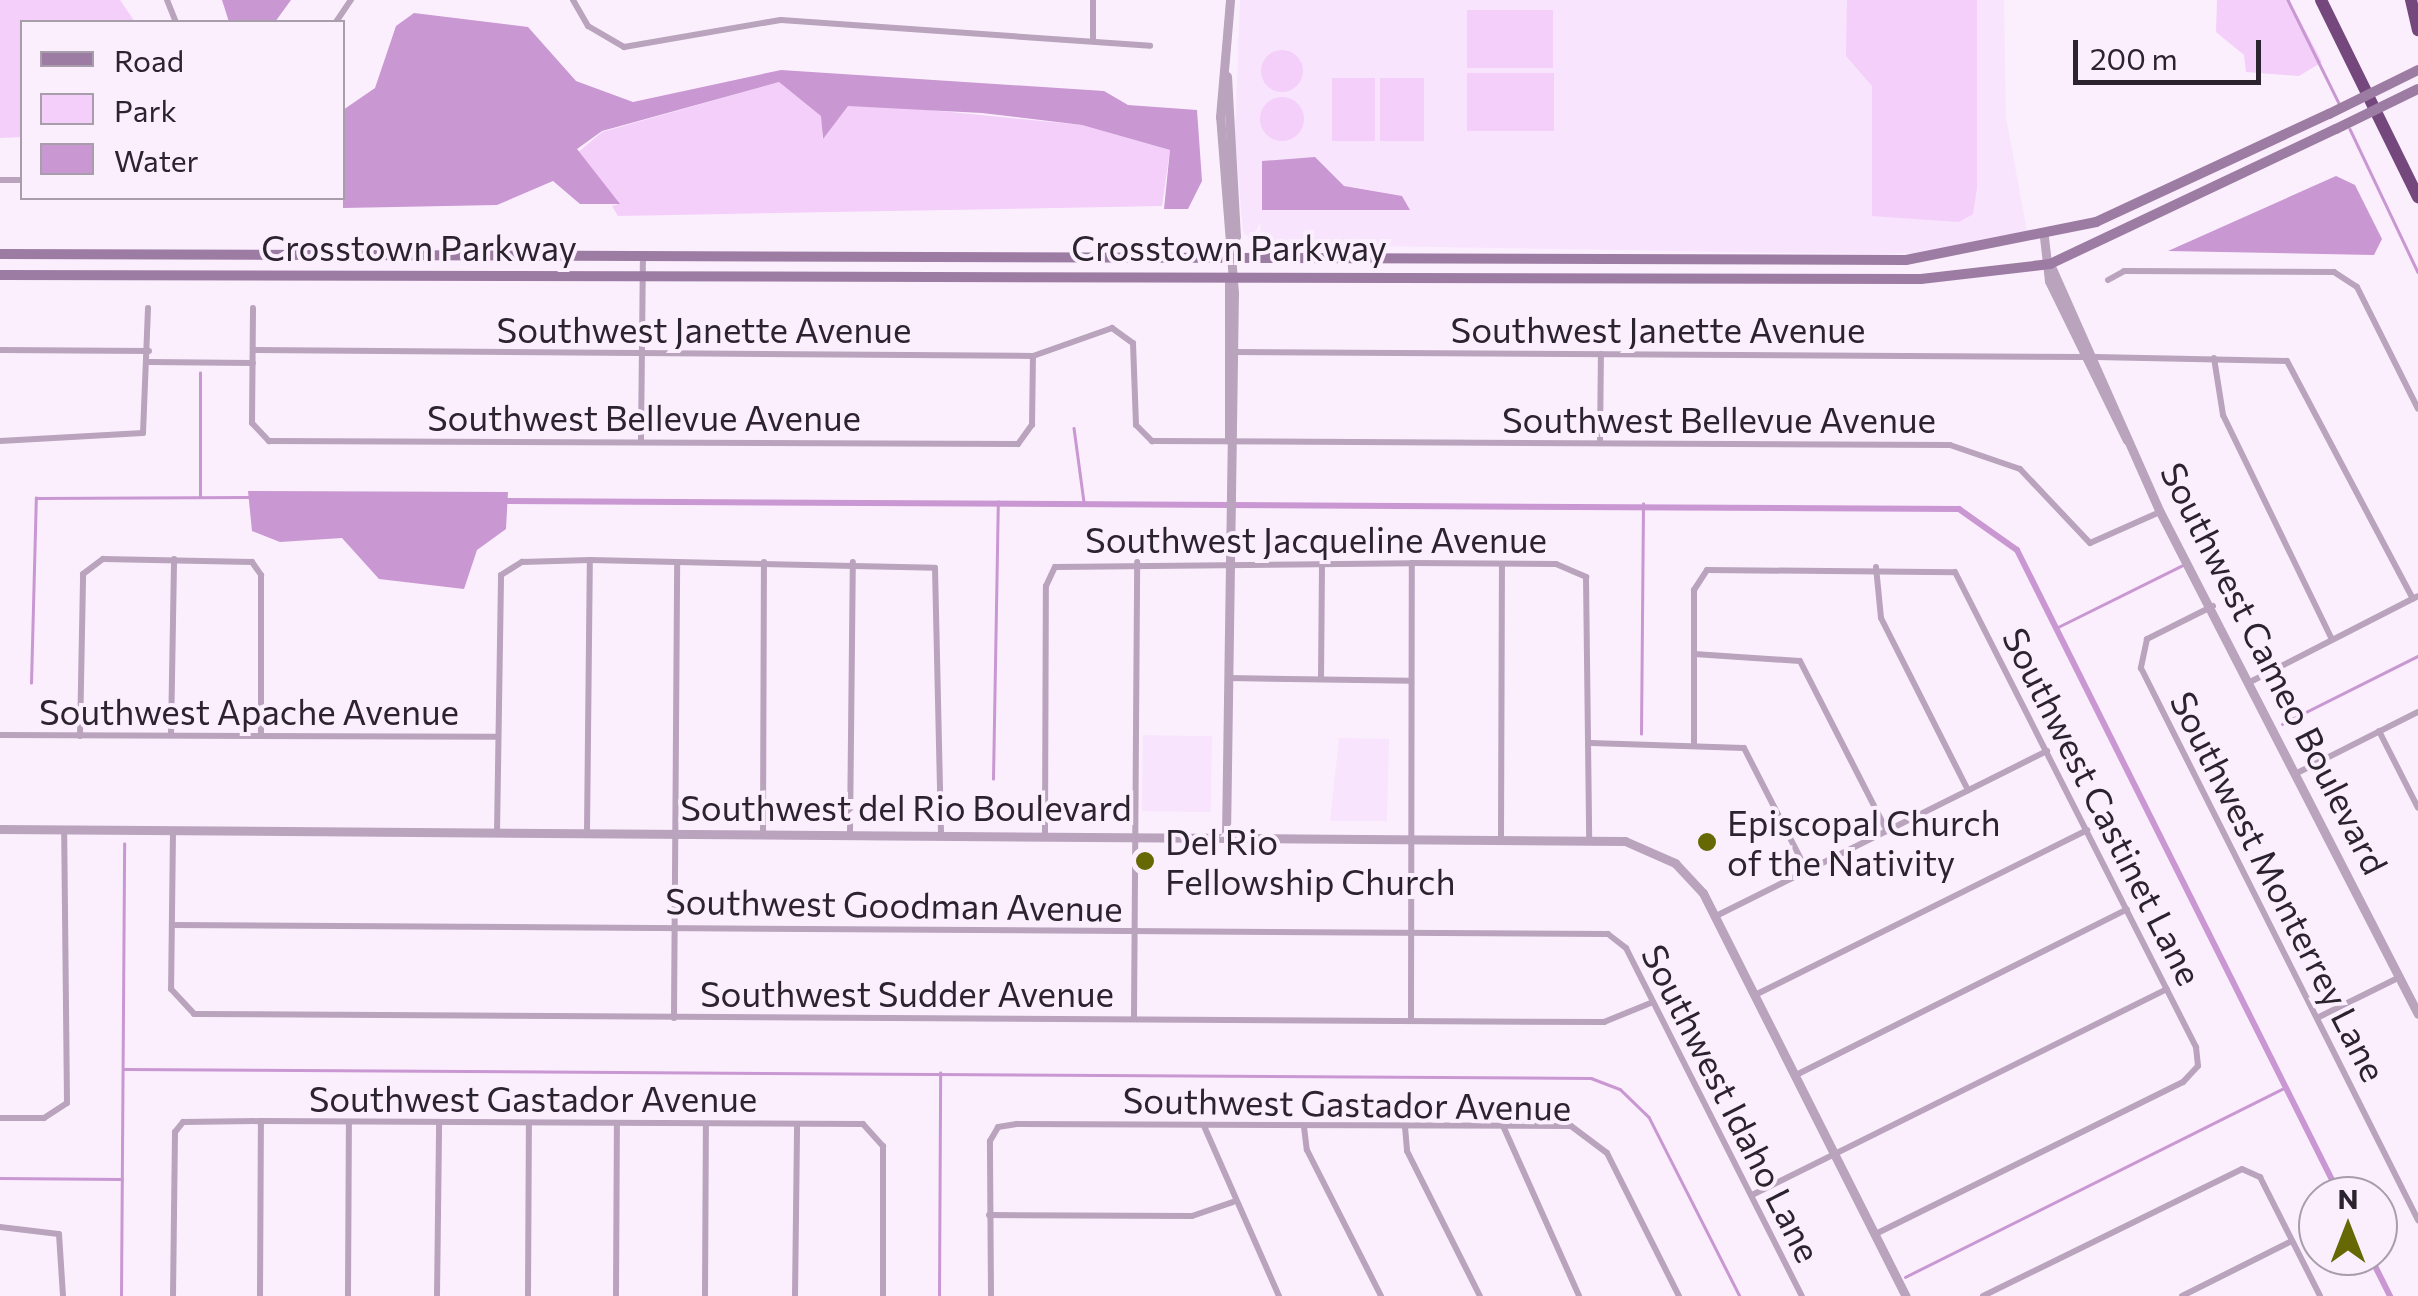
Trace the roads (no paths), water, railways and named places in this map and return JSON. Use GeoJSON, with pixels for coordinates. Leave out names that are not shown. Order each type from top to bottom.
{"type":"FeatureCollection","features":[{"type":"Feature","properties":{"kind":"highway"},"geometry":{"type":"LineString","coordinates":[[2320,0],[2418,197]]}},
{"type":"Feature","properties":{"kind":"highway"},"geometry":{"type":"LineString","coordinates":[[2411,0],[2418,30]]}},
{"type":"Feature","properties":{"kind":"main road","name":"Crosstown Parkway"},"geometry":{"type":"LineString","coordinates":[[0,254],[1230,253],[1906,260],[2044,237],[2176,191],[2418,70]]}},
{"type":"Feature","properties":{"kind":"main road","name":"Crosstown Parkway"},"geometry":{"type":"LineString","coordinates":[[0,274],[1230,274],[1921,280],[2050,264],[2418,89]]}},
{"type":"Feature","properties":{"kind":"street"},"geometry":{"type":"LineString","coordinates":[[572,0],[606,42],[644,49],[781,20],[1150,46]]}},
{"type":"Feature","properties":{"kind":"street"},"geometry":{"type":"LineString","coordinates":[[1093,0],[1093,39]]}},
{"type":"Feature","properties":{"kind":"street"},"geometry":{"type":"LineString","coordinates":[[1226,836],[1228,496],[1234,352],[1230,253],[1236,236],[1226,64],[1230,0]]}},
{"type":"Feature","properties":{"kind":"street","name":"Southwest Cameo Boulevard"},"geometry":{"type":"LineString","coordinates":[[2044,237],[2083,357],[2138,454]]}},
{"type":"Feature","properties":{"kind":"street"},"geometry":{"type":"LineString","coordinates":[[641,440],[643,254]]}},
{"type":"Feature","properties":{"kind":"street","name":"Southwest Cameo Boulevard"},"geometry":{"type":"LineString","coordinates":[[2050,264],[2096,357],[2160,512],[2252,681],[2418,1014]]}},
{"type":"Feature","properties":{"kind":"street"},"geometry":{"type":"LineString","coordinates":[[2108,280],[2124,271],[2347,278],[2418,409]]}},
{"type":"Feature","properties":{"kind":"street"},"geometry":{"type":"LineString","coordinates":[[1230,274],[1222,293],[1230,442]]}},
{"type":"Feature","properties":{"kind":"street"},"geometry":{"type":"LineString","coordinates":[[0,440],[143,432],[149,362],[148,308]]}},
{"type":"Feature","properties":{"kind":"street"},"geometry":{"type":"LineString","coordinates":[[149,362],[253,362],[253,308]]}},
{"type":"Feature","properties":{"kind":"street","name":"Southwest Janette Avenue"},"geometry":{"type":"LineString","coordinates":[[253,350],[1033,356],[1112,328],[1136,354]]}},
{"type":"Feature","properties":{"kind":"street"},"geometry":{"type":"LineString","coordinates":[[0,350],[148,352]]}},
{"type":"Feature","properties":{"kind":"street","name":"Southwest Janette Avenue"},"geometry":{"type":"LineString","coordinates":[[1234,352],[2083,357]]}},
{"type":"Feature","properties":{"kind":"street","name":"Southwest Bellevue Avenue"},"geometry":{"type":"LineString","coordinates":[[1136,354],[1142,435],[1230,442],[1950,444],[2020,469],[2086,541],[2112,540],[2160,512]]}},
{"type":"Feature","properties":{"kind":"street"},"geometry":{"type":"LineString","coordinates":[[1600,354],[1600,442]]}},
{"type":"Feature","properties":{"kind":"street","name":"Southwest Bellevue Avenue"},"geometry":{"type":"LineString","coordinates":[[253,362],[260,435],[641,440],[1028,437],[1033,356]]}},
{"type":"Feature","properties":{"kind":"street"},"geometry":{"type":"LineString","coordinates":[[2096,357],[2287,362],[2415,598],[2252,681]]}},
{"type":"Feature","properties":{"kind":"street"},"geometry":{"type":"LineString","coordinates":[[2214,358],[2223,415],[2332,639]]}},
{"type":"Feature","properties":{"kind":"street"},"geometry":{"type":"LineString","coordinates":[[171,735],[174,559]]}},
{"type":"Feature","properties":{"kind":"street"},"geometry":{"type":"LineString","coordinates":[[80,736],[90,566],[174,559],[252,562],[261,575],[261,735]]}},
{"type":"Feature","properties":{"kind":"street"},"geometry":{"type":"LineString","coordinates":[[587,831],[590,560]]}},
{"type":"Feature","properties":{"kind":"street"},"geometry":{"type":"LineString","coordinates":[[496,833],[506,566],[590,560],[853,562],[935,568],[942,833]]}},
{"type":"Feature","properties":{"kind":"street"},"geometry":{"type":"LineString","coordinates":[[674,1018],[677,562]]}},
{"type":"Feature","properties":{"kind":"street"},"geometry":{"type":"LineString","coordinates":[[763,832],[764,562]]}},
{"type":"Feature","properties":{"kind":"street"},"geometry":{"type":"LineString","coordinates":[[850,832],[853,562]]}},
{"type":"Feature","properties":{"kind":"street"},"geometry":{"type":"LineString","coordinates":[[1134,1018],[1137,562]]}},
{"type":"Feature","properties":{"kind":"street","name":"Southwest Jacqueline Avenue"},"geometry":{"type":"LineString","coordinates":[[1045,834],[1051,570],[1137,562],[1228,562],[1502,564],[1582,572],[1591,592],[1591,743]]}},
{"type":"Feature","properties":{"kind":"street"},"geometry":{"type":"LineString","coordinates":[[1321,678],[1322,563]]}},
{"type":"Feature","properties":{"kind":"street"},"geometry":{"type":"LineString","coordinates":[[1411,1021],[1412,563]]}},
{"type":"Feature","properties":{"kind":"street"},"geometry":{"type":"LineString","coordinates":[[1502,564],[1502,837]]}},
{"type":"Feature","properties":{"kind":"street"},"geometry":{"type":"LineString","coordinates":[[1694,744],[1694,654],[1700,576],[1720,566],[1876,567],[1881,618],[1968,790]]}},
{"type":"Feature","properties":{"kind":"street","name":"Southwest Castinet Lane"},"geometry":{"type":"LineString","coordinates":[[1876,567],[1954,572],[2166,989],[2198,1066],[1876,1234]]}},
{"type":"Feature","properties":{"kind":"street","name":"Southwest Monterrey Lane"},"geometry":{"type":"LineString","coordinates":[[2213,606],[2147,639],[2140,661],[2418,1220]]}},
{"type":"Feature","properties":{"kind":"street"},"geometry":{"type":"LineString","coordinates":[[1694,654],[1800,660],[1887,830]]}},
{"type":"Feature","properties":{"kind":"street"},"geometry":{"type":"LineString","coordinates":[[1228,678],[1412,680]]}},
{"type":"Feature","properties":{"kind":"street"},"geometry":{"type":"LineString","coordinates":[[2297,773],[2418,712]]}},
{"type":"Feature","properties":{"kind":"street"},"geometry":{"type":"LineString","coordinates":[[2380,731],[2418,808]]}},
{"type":"Feature","properties":{"kind":"street","name":"Southwest Apache Avenue"},"geometry":{"type":"LineString","coordinates":[[0,736],[497,737]]}},
{"type":"Feature","properties":{"kind":"street"},"geometry":{"type":"LineString","coordinates":[[1589,838],[1591,743],[1694,744],[1748,752],[1808,871]]}},
{"type":"Feature","properties":{"kind":"street"},"geometry":{"type":"LineString","coordinates":[[1716,916],[2047,751]]}},
{"type":"Feature","properties":{"kind":"street","name":"Southwest del Rio Boulevard"},"geometry":{"type":"LineString","coordinates":[[0,829],[1589,838],[1660,853],[1690,877],[1716,916],[1906,1296]]}},
{"type":"Feature","properties":{"kind":"street"},"geometry":{"type":"LineString","coordinates":[[172,925],[173,829]]}},
{"type":"Feature","properties":{"kind":"street"},"geometry":{"type":"LineString","coordinates":[[0,1118],[62,1113],[64,830]]}},
{"type":"Feature","properties":{"kind":"street"},"geometry":{"type":"LineString","coordinates":[[1756,995],[2086,830]]}},
{"type":"Feature","properties":{"kind":"street"},"geometry":{"type":"LineString","coordinates":[[1796,1075],[2126,910]]}},
{"type":"Feature","properties":{"kind":"street","name":"Southwest Goodman Avenue"},"geometry":{"type":"LineString","coordinates":[[172,925],[1614,936]]}},
{"type":"Feature","properties":{"kind":"street","name":"Southwest Sudder Avenue"},"geometry":{"type":"LineString","coordinates":[[172,925],[172,989],[178,1006],[202,1014],[1610,1022],[1653,1002]]}},
{"type":"Feature","properties":{"kind":"street","name":"Southwest Idaho Lane"},"geometry":{"type":"LineString","coordinates":[[1614,936],[1653,1002],[1802,1296]]}},
{"type":"Feature","properties":{"kind":"street"},"geometry":{"type":"LineString","coordinates":[[2317,1018],[2400,977]]}},
{"type":"Feature","properties":{"kind":"street"},"geometry":{"type":"LineString","coordinates":[[1752,1195],[2166,989]]}},
{"type":"Feature","properties":{"kind":"street"},"geometry":{"type":"LineString","coordinates":[[260,1296],[261,1121]]}},
{"type":"Feature","properties":{"kind":"street","name":"Southwest Gastador Avenue"},"geometry":{"type":"LineString","coordinates":[[172,1296],[175,1132],[183,1122],[261,1121],[864,1124],[879,1133],[882,1296]]}},
{"type":"Feature","properties":{"kind":"street"},"geometry":{"type":"LineString","coordinates":[[348,1296],[350,1122]]}},
{"type":"Feature","properties":{"kind":"street"},"geometry":{"type":"LineString","coordinates":[[438,1296],[440,1122]]}},
{"type":"Feature","properties":{"kind":"street"},"geometry":{"type":"LineString","coordinates":[[528,1296],[529,1122]]}},
{"type":"Feature","properties":{"kind":"street"},"geometry":{"type":"LineString","coordinates":[[616,1296],[617,1122]]}},
{"type":"Feature","properties":{"kind":"street"},"geometry":{"type":"LineString","coordinates":[[705,1296],[706,1124]]}},
{"type":"Feature","properties":{"kind":"street"},"geometry":{"type":"LineString","coordinates":[[795,1296],[797,1124]]}},
{"type":"Feature","properties":{"kind":"street","name":"Southwest Gastador Avenue"},"geometry":{"type":"LineString","coordinates":[[989,1215],[990,1141],[1007,1124],[1504,1128],[1592,1133],[1678,1296]]}},
{"type":"Feature","properties":{"kind":"street"},"geometry":{"type":"LineString","coordinates":[[1204,1126],[1233,1202],[1276,1295]]}},
{"type":"Feature","properties":{"kind":"street"},"geometry":{"type":"LineString","coordinates":[[1304,1127],[1307,1150],[1381,1296]]}},
{"type":"Feature","properties":{"kind":"street"},"geometry":{"type":"LineString","coordinates":[[1405,1127],[1407,1151],[1480,1296]]}},
{"type":"Feature","properties":{"kind":"street"},"geometry":{"type":"LineString","coordinates":[[1504,1128],[1579,1296]]}},
{"type":"Feature","properties":{"kind":"street"},"geometry":{"type":"LineString","coordinates":[[1984,1296],[2249,1170],[2320,1296]]}},
{"type":"Feature","properties":{"kind":"street"},"geometry":{"type":"LineString","coordinates":[[991,1296],[989,1215],[1192,1216],[1233,1202]]}},
{"type":"Feature","properties":{"kind":"street"},"geometry":{"type":"LineString","coordinates":[[0,1227],[51,1227],[64,1244],[63,1296]]}},
{"type":"Feature","properties":{"kind":"street"},"geometry":{"type":"LineString","coordinates":[[2182,1296],[2292,1241]]}},
{"type":"Feature","properties":{"kind":"water"},"geometry":{"type":"Polygon","coordinates":[[[222,0],[291,0],[276,20],[228,20],[222,0]]]}},
{"type":"Feature","properties":{"kind":"water"},"geometry":{"type":"Polygon","coordinates":[[[414,13],[528,27],[576,81],[633,102],[781,70],[1104,91],[1128,105],[1197,110],[1202,181],[1188,209],[1164,209],[1170,150],[1082,125],[982,113],[848,106],[823,139],[821,116],[779,82],[602,131],[577,149],[620,204],[580,204],[553,181],[497,205],[343,208],[345,109],[375,88],[396,26],[414,13]]]}},
{"type":"Feature","properties":{"kind":"water"},"geometry":{"type":"Polygon","coordinates":[[[1315,157],[1344,186],[1402,196],[1410,210],[1262,210],[1262,161],[1315,157]]]}},
{"type":"Feature","properties":{"kind":"water"},"geometry":{"type":"Polygon","coordinates":[[[2336,176],[2355,185],[2382,239],[2374,255],[2168,251],[2336,176]]]}},
{"type":"Feature","properties":{"kind":"water"},"geometry":{"type":"Polygon","coordinates":[[[248,491],[508,492],[506,529],[477,550],[464,589],[379,579],[342,538],[280,542],[252,531],[248,491]]]}},
{"type":"Feature","properties":{"kind":"waterway"},"geometry":{"type":"LineString","coordinates":[[2288,0],[2339,103]]}},
{"type":"Feature","properties":{"kind":"waterway"},"geometry":{"type":"LineString","coordinates":[[2350,129],[2418,272]]}},
{"type":"Feature","properties":{"kind":"waterway"},"geometry":{"type":"LineString","coordinates":[[200,373],[200,497]]}},
{"type":"Feature","properties":{"kind":"waterway"},"geometry":{"type":"LineString","coordinates":[[1074,428],[1084,502]]}},
{"type":"Feature","properties":{"kind":"waterway"},"geometry":{"type":"LineString","coordinates":[[31,683],[36,498],[248,497]]}},
{"type":"Feature","properties":{"kind":"waterway"},"geometry":{"type":"LineString","coordinates":[[508,501],[1959,509],[2017,550],[2330,1176]]}},
{"type":"Feature","properties":{"kind":"waterway"},"geometry":{"type":"LineString","coordinates":[[993,779],[998,502]]}},
{"type":"Feature","properties":{"kind":"waterway"},"geometry":{"type":"LineString","coordinates":[[1641,734],[1643,504]]}},
{"type":"Feature","properties":{"kind":"waterway"},"geometry":{"type":"LineString","coordinates":[[2056,628],[2183,565]]}},
{"type":"Feature","properties":{"kind":"waterway"},"geometry":{"type":"LineString","coordinates":[[2282,724],[2418,656]]}},
{"type":"Feature","properties":{"kind":"waterway"},"geometry":{"type":"LineString","coordinates":[[121,1296],[124,844]]}},
{"type":"Feature","properties":{"kind":"waterway"},"geometry":{"type":"LineString","coordinates":[[123,1069],[1591,1078],[1620,1089],[1649,1117],[1740,1296]]}},
{"type":"Feature","properties":{"kind":"waterway"},"geometry":{"type":"LineString","coordinates":[[939,1296],[940,1073]]}},
{"type":"Feature","properties":{"kind":"waterway"},"geometry":{"type":"LineString","coordinates":[[1905,1277],[2286,1087]]}},
{"type":"Feature","properties":{"kind":"waterway"},"geometry":{"type":"LineString","coordinates":[[0,1178],[122,1179]]}},
{"type":"Feature","properties":{"kind":"waterway"},"geometry":{"type":"LineString","coordinates":[[2380,1276],[2390,1296]]}},
{"type":"Feature","properties":{"kind":"place","name":"Episcopal Church of the Nativity"},"geometry":{"type":"Point","coordinates":[1707,842]}},
{"type":"Feature","properties":{"kind":"place","name":"Del Rio Fellowship Church"},"geometry":{"type":"Point","coordinates":[1145,861]}}]}
